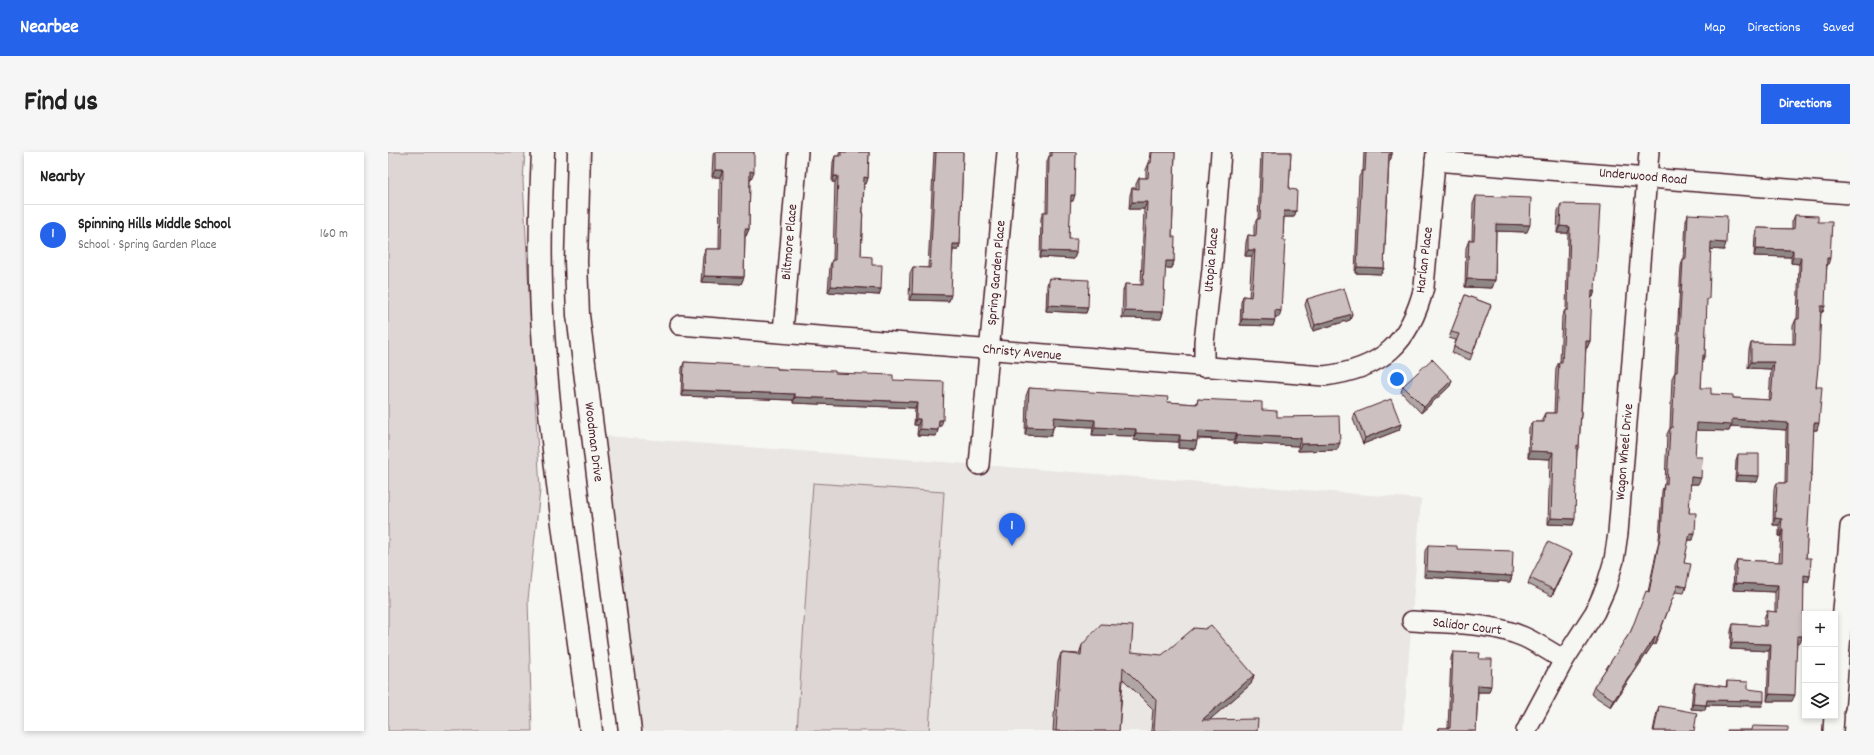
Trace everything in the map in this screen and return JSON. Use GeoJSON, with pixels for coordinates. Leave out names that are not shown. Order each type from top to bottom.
{"type":"FeatureCollection","features":[{"type":"Feature","properties":{"kind":"main road"},"geometry":{"type":"LineString","coordinates":[[543,152],[541,284],[544,345],[555,450],[591,731]]}},
{"type":"Feature","properties":{"kind":"main road","name":"Woodman Drive"},"geometry":{"type":"LineString","coordinates":[[579,152],[576,262],[578,315],[630,731]]}},
{"type":"Feature","properties":{"kind":"street","name":"Biltmore Place"},"geometry":{"type":"LineString","coordinates":[[783,332],[798,152]]}},
{"type":"Feature","properties":{"kind":"street","name":"Spring Garden Place"},"geometry":{"type":"LineString","coordinates":[[979,465],[1007,152]]}},
{"type":"Feature","properties":{"kind":"street","name":"Utopia Place"},"geometry":{"type":"LineString","coordinates":[[1204,367],[1204,342],[1212,269],[1221,152]]}},
{"type":"Feature","properties":{"kind":"street","name":"Wagon Wheel Drive"},"geometry":{"type":"LineString","coordinates":[[1526,731],[1564,660],[1595,612],[1606,587],[1615,553],[1618,533],[1649,152]]}},
{"type":"Feature","properties":{"kind":"street","name":"Underwood Road"},"geometry":{"type":"LineString","coordinates":[[1436,156],[1647,178],[1850,194]]}},
{"type":"Feature","properties":{"kind":"street","name":"Harlan Place"},"geometry":{"type":"LineString","coordinates":[[1362,368],[1378,359],[1398,342],[1410,326],[1419,307],[1424,287],[1436,156]]}},
{"type":"Feature","properties":{"kind":"street","name":"Christy Avenue"},"geometry":{"type":"LineString","coordinates":[[680,325],[1324,376],[1344,374],[1362,368]]}},
{"type":"Feature","properties":{"kind":"street"},"geometry":{"type":"LineString","coordinates":[[1837,683],[1850,527]]}},
{"type":"Feature","properties":{"kind":"street","name":"Salidor Court"},"geometry":{"type":"LineString","coordinates":[[1412,621],[1479,626],[1502,630],[1523,637],[1564,660]]}},
{"type":"Feature","properties":{"kind":"street"},"geometry":{"type":"LineString","coordinates":[[1833,731],[1834,719]]}},
{"type":"Feature","properties":{"kind":"shaded area"},"geometry":{"type":"Polygon","coordinates":[[[388,152],[525,152],[523,181],[540,490],[528,600],[532,731],[388,731],[388,152]]]}},
{"type":"Feature","properties":{"kind":"shaded area"},"geometry":{"type":"Polygon","coordinates":[[[592,435],[1421,499],[1403,731],[630,731],[592,435]]]}},
{"type":"Feature","properties":{"kind":"shaded area"},"geometry":{"type":"Polygon","coordinates":[[[813,483],[944,492],[929,731],[797,731],[813,483]]]}},
{"type":"Feature","properties":{"kind":"building"},"geometry":{"type":"Polygon","coordinates":[[[715,152],[754,152],[754,172],[750,171],[749,229],[745,229],[744,277],[704,276],[705,249],[721,249],[723,170],[715,170],[715,152]]]}},
{"type":"Feature","properties":{"kind":"building"},"geometry":{"type":"Polygon","coordinates":[[[841,152],[869,152],[868,178],[864,177],[861,256],[872,257],[872,265],[882,265],[881,289],[831,286],[832,260],[835,260],[838,176],[834,176],[835,156],[841,156],[841,152]]]}},
{"type":"Feature","properties":{"kind":"building"},"geometry":{"type":"Polygon","coordinates":[[[936,152],[963,152],[960,244],[953,244],[951,295],[912,294],[913,267],[930,268],[936,152]]]}},
{"type":"Feature","properties":{"kind":"building"},"geometry":{"type":"Polygon","coordinates":[[[1052,152],[1076,152],[1075,195],[1071,195],[1069,239],[1077,239],[1076,252],[1042,251],[1043,212],[1048,212],[1049,156],[1052,156],[1052,152]]]}},
{"type":"Feature","properties":{"kind":"building"},"geometry":{"type":"Polygon","coordinates":[[[1152,152],[1175,152],[1172,237],[1175,237],[1174,261],[1166,261],[1163,312],[1125,311],[1125,284],[1143,285],[1147,202],[1132,202],[1132,188],[1139,189],[1139,178],[1148,178],[1149,163],[1151,163],[1152,152]]]}},
{"type":"Feature","properties":{"kind":"building"},"geometry":{"type":"Polygon","coordinates":[[[1263,152],[1291,152],[1289,189],[1297,190],[1296,211],[1284,211],[1283,240],[1285,240],[1281,311],[1275,310],[1275,320],[1242,319],[1243,296],[1251,297],[1255,250],[1248,250],[1248,235],[1256,236],[1257,219],[1260,219],[1263,152]]]}},
{"type":"Feature","properties":{"kind":"building"},"geometry":{"type":"Polygon","coordinates":[[[1366,152],[1392,152],[1392,154],[1389,154],[1384,268],[1357,267],[1362,171],[1365,171],[1366,152]]]}},
{"type":"Feature","properties":{"kind":"building"},"geometry":{"type":"Polygon","coordinates":[[[1476,196],[1531,198],[1530,225],[1496,224],[1495,280],[1467,279],[1469,240],[1474,240],[1476,196]]]}},
{"type":"Feature","properties":{"kind":"building"},"geometry":{"type":"Polygon","coordinates":[[[1561,204],[1600,205],[1595,290],[1592,290],[1590,341],[1586,341],[1584,393],[1582,393],[1579,446],[1577,445],[1575,519],[1551,518],[1553,452],[1530,451],[1532,422],[1544,422],[1545,413],[1556,413],[1559,362],[1562,362],[1565,310],[1568,310],[1570,227],[1560,226],[1561,204]]]}},
{"type":"Feature","properties":{"kind":"building"},"geometry":{"type":"Polygon","coordinates":[[[1688,214],[1727,216],[1726,243],[1711,242],[1709,299],[1707,299],[1705,355],[1703,355],[1701,388],[1711,388],[1711,394],[1733,395],[1733,398],[1771,400],[1774,362],[1751,362],[1751,343],[1795,344],[1796,319],[1799,319],[1801,257],[1793,257],[1793,250],[1756,249],[1757,228],[1794,229],[1795,215],[1818,216],[1818,222],[1832,222],[1830,258],[1827,258],[1825,306],[1821,306],[1819,358],[1816,387],[1822,387],[1819,423],[1814,423],[1806,558],[1811,558],[1810,576],[1804,575],[1802,636],[1797,636],[1795,695],[1769,694],[1771,644],[1732,643],[1733,624],[1766,626],[1767,611],[1777,612],[1778,585],[1735,583],[1737,560],[1782,562],[1782,519],[1775,518],[1777,483],[1787,483],[1788,423],[1732,419],[1732,425],[1697,423],[1695,457],[1702,457],[1701,478],[1691,477],[1689,513],[1696,513],[1695,533],[1690,533],[1684,563],[1691,564],[1686,587],[1678,585],[1657,638],[1655,637],[1614,700],[1594,687],[1631,631],[1646,591],[1649,592],[1661,533],[1664,484],[1667,484],[1675,372],[1677,372],[1683,259],[1686,259],[1688,214]]]}},
{"type":"Feature","properties":{"kind":"building"},"geometry":{"type":"Polygon","coordinates":[[[1049,278],[1089,280],[1088,307],[1048,305],[1049,278]]]}},
{"type":"Feature","properties":{"kind":"building"},"geometry":{"type":"Polygon","coordinates":[[[1344,288],[1352,314],[1315,325],[1307,299],[1344,288]]]}},
{"type":"Feature","properties":{"kind":"building"},"geometry":{"type":"Polygon","coordinates":[[[1465,295],[1491,305],[1472,354],[1454,347],[1459,334],[1451,332],[1465,295]]]}},
{"type":"Feature","properties":{"kind":"building"},"geometry":{"type":"Polygon","coordinates":[[[1432,359],[1452,380],[1424,407],[1403,386],[1432,359]]]}},
{"type":"Feature","properties":{"kind":"building"},"geometry":{"type":"Polygon","coordinates":[[[684,362],[777,367],[777,369],[835,371],[835,373],[893,375],[893,380],[944,382],[943,420],[939,420],[938,430],[920,429],[920,419],[916,419],[917,402],[795,397],[795,394],[683,390],[684,362]]]}},
{"type":"Feature","properties":{"kind":"building"},"geometry":{"type":"Polygon","coordinates":[[[1029,388],[1168,397],[1167,402],[1197,404],[1198,399],[1262,402],[1262,410],[1277,411],[1277,417],[1339,416],[1340,443],[1301,444],[1301,438],[1237,435],[1237,433],[1198,431],[1197,441],[1180,440],[1180,435],[1136,433],[1136,429],[1095,427],[1095,420],[1054,417],[1053,428],[1027,427],[1029,388]]]}},
{"type":"Feature","properties":{"kind":"building"},"geometry":{"type":"Polygon","coordinates":[[[1391,399],[1401,424],[1365,438],[1355,413],[1391,399]]]}},
{"type":"Feature","properties":{"kind":"building"},"geometry":{"type":"Polygon","coordinates":[[[1738,454],[1759,454],[1759,476],[1737,475],[1738,454]]]}},
{"type":"Feature","properties":{"kind":"building"},"geometry":{"type":"Polygon","coordinates":[[[1548,542],[1572,553],[1554,590],[1530,578],[1548,542]]]}},
{"type":"Feature","properties":{"kind":"building"},"geometry":{"type":"Polygon","coordinates":[[[1428,545],[1457,546],[1457,549],[1513,551],[1512,576],[1427,571],[1428,545]]]}},
{"type":"Feature","properties":{"kind":"building"},"geometry":{"type":"Polygon","coordinates":[[[1101,624],[1133,626],[1131,652],[1162,655],[1194,628],[1205,629],[1211,625],[1254,675],[1202,720],[1258,719],[1257,731],[1154,731],[1156,700],[1123,667],[1119,731],[1056,731],[1061,653],[1081,655],[1082,645],[1101,624]]]}},
{"type":"Feature","properties":{"kind":"building"},"geometry":{"type":"Polygon","coordinates":[[[1453,652],[1480,653],[1479,659],[1492,659],[1491,686],[1478,685],[1476,731],[1439,731],[1439,728],[1450,728],[1453,652]]]}},
{"type":"Feature","properties":{"kind":"building"},"geometry":{"type":"Polygon","coordinates":[[[1727,681],[1748,682],[1748,689],[1764,691],[1764,701],[1707,700],[1706,705],[1693,704],[1695,683],[1727,687],[1727,681]]]}},
{"type":"Feature","properties":{"kind":"building"},"geometry":{"type":"Polygon","coordinates":[[[1659,706],[1697,713],[1694,731],[1654,731],[1659,706]]]}},
{"type":"Feature","properties":{"kind":"building"},"geometry":{"type":"Polygon","coordinates":[[[1752,726],[1788,727],[1788,731],[1727,731],[1751,730],[1752,726]]]}},
{"type":"Feature","properties":{"kind":"place","name":"Spinning Hills Middle School"},"geometry":{"type":"Point","coordinates":[1012,546]}}]}
